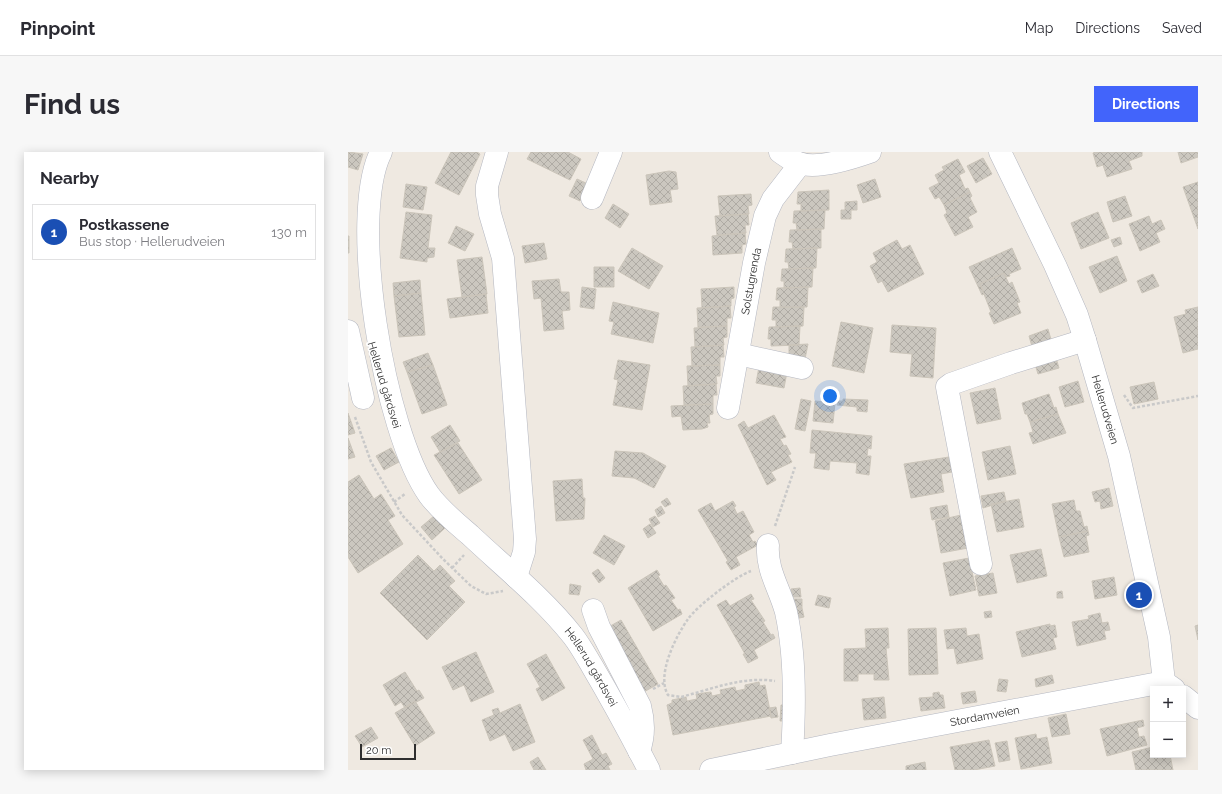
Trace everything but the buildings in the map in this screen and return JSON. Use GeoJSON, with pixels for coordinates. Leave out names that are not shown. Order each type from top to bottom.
{"type":"FeatureCollection","features":[{"type":"Feature","properties":{"kind":"street","name":"Hellerud gårdsvei"},"geometry":{"type":"LineString","coordinates":[[381,152],[370,170],[361,218],[361,263],[355,329],[379,374],[407,457],[430,496],[447,514],[516,577],[573,636],[614,702],[644,761]]}},
{"type":"Feature","properties":{"kind":"street"},"geometry":{"type":"LineString","coordinates":[[497,152],[487,186],[487,195],[490,214],[503,258],[513,376],[525,539],[524,552],[516,577]]}},
{"type":"Feature","properties":{"kind":"street"},"geometry":{"type":"LineString","coordinates":[[592,198],[611,152]]}},
{"type":"Feature","properties":{"kind":"street"},"geometry":{"type":"LineString","coordinates":[[780,152],[800,164],[839,163],[870,152]]}},
{"type":"Feature","properties":{"kind":"street","name":"Hellerudveien"},"geometry":{"type":"LineString","coordinates":[[1000,152],[1055,265],[1077,315],[1085,340],[1119,456],[1169,685]]}},
{"type":"Feature","properties":{"kind":"street","name":"Solstugrenda"},"geometry":{"type":"LineString","coordinates":[[728,408],[754,263],[766,216],[773,200],[800,164]]}},
{"type":"Feature","properties":{"kind":"street"},"geometry":{"type":"LineString","coordinates":[[355,329],[361,389],[379,374]]}},
{"type":"Feature","properties":{"kind":"street"},"geometry":{"type":"LineString","coordinates":[[981,564],[947,387],[951,384],[1011,363],[1085,340]]}},
{"type":"Feature","properties":{"kind":"street"},"geometry":{"type":"LineString","coordinates":[[738,354],[802,368]]}},
{"type":"Feature","properties":{"kind":"street"},"geometry":{"type":"LineString","coordinates":[[768,545],[768,566],[785,611],[790,634],[794,727],[792,753]]}},
{"type":"Feature","properties":{"kind":"street"},"geometry":{"type":"LineString","coordinates":[[593,610],[602,634],[640,706],[643,717],[642,743],[644,761]]}},
{"type":"Feature","properties":{"kind":"street","name":"Stordamveien"},"geometry":{"type":"LineString","coordinates":[[711,770],[755,766],[792,753],[1169,685]]}},
{"type":"Feature","properties":{"kind":"street"},"geometry":{"type":"LineString","coordinates":[[1186,698],[1198,708]]}},
{"type":"Feature","properties":{"kind":"path"},"geometry":{"type":"LineString","coordinates":[[1124,395],[1134,408],[1198,396]]}},
{"type":"Feature","properties":{"kind":"path"},"geometry":{"type":"LineString","coordinates":[[768,545],[795,467]]}},
{"type":"Feature","properties":{"kind":"path"},"geometry":{"type":"LineString","coordinates":[[768,566],[745,573],[698,609],[689,618],[666,665],[664,683],[668,695],[673,697],[681,697],[744,680],[762,679],[792,685]]}},
{"type":"Feature","properties":{"kind":"path"},"geometry":{"type":"LineString","coordinates":[[658,685],[664,683]]}},
{"type":"Feature","properties":{"kind":"place","name":"Postkassene"},"geometry":{"type":"Point","coordinates":[1139,595]}}]}
